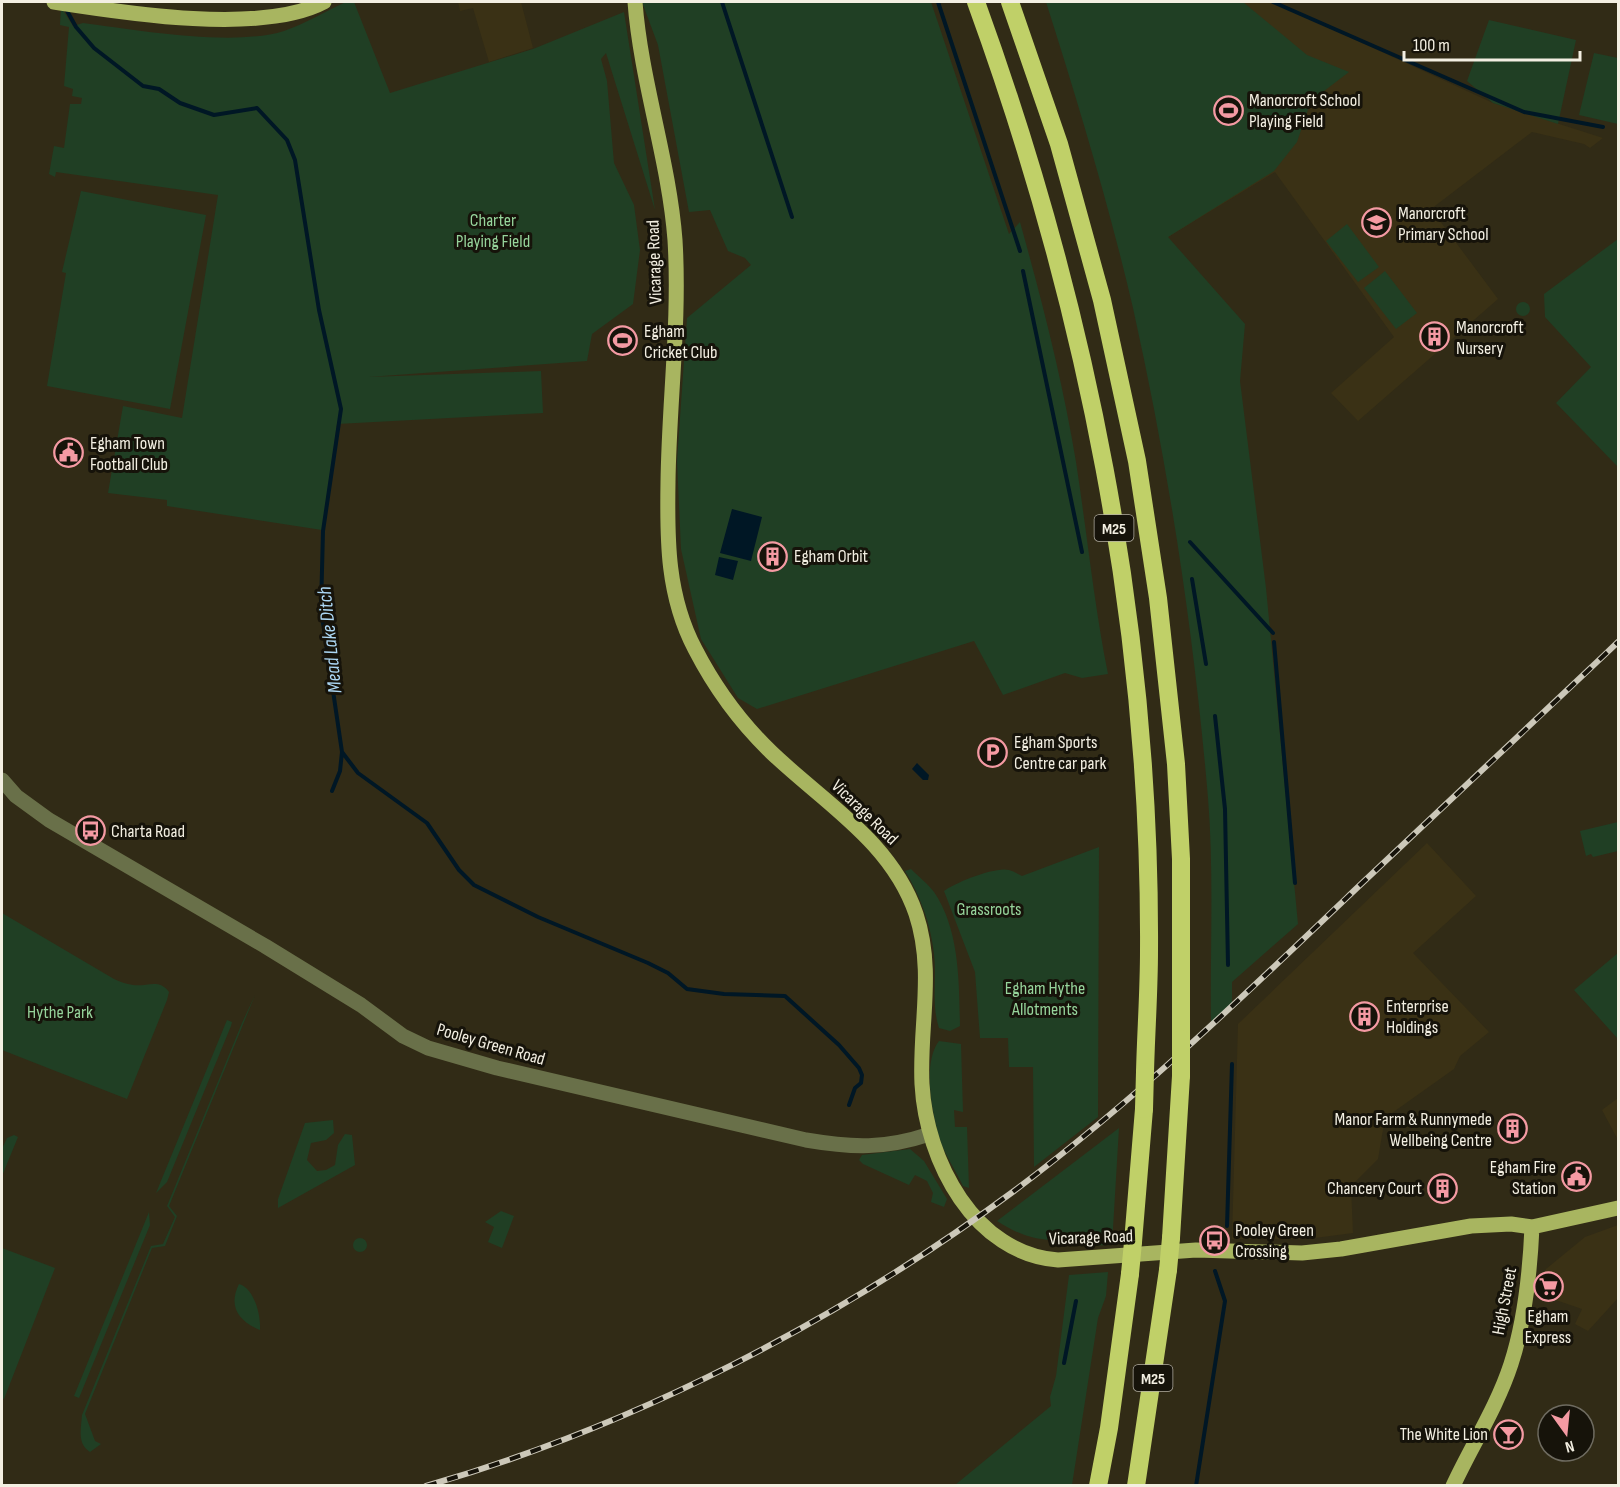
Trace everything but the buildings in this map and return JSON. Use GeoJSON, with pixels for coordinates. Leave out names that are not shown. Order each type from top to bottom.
{"type":"FeatureCollection","features":[{"type":"Feature","properties":{"kind":"highway","name":"M25"},"geometry":{"type":"LineString","coordinates":[[976,2],[1018,123],[1062,275],[1090,397],[1115,533],[1138,714],[1146,833],[1149,952],[1144,1109],[1130,1274],[1109,1428],[1098,1485]]}},
{"type":"Feature","properties":{"kind":"highway","name":"M25"},"geometry":{"type":"LineString","coordinates":[[1010,2],[1059,144],[1102,300],[1137,461],[1158,598],[1176,764],[1181,859],[1181,1076],[1168,1270],[1136,1485]]}},
{"type":"Feature","properties":{"kind":"main road"},"geometry":{"type":"LineString","coordinates":[[54,2],[218,20],[281,15],[324,2]]}},
{"type":"Feature","properties":{"kind":"main road","name":"Vicarage Road"},"geometry":{"type":"LineString","coordinates":[[634,2],[643,74],[667,182],[675,238],[675,309],[668,461],[667,552],[678,602],[693,645],[706,670],[736,712],[770,750],[861,830],[892,865],[905,888],[916,914],[923,945],[926,996],[922,1084],[930,1134],[948,1175],[979,1222],[1006,1245],[1037,1258],[1083,1259],[1196,1250],[1302,1253],[1341,1249],[1471,1226],[1510,1224],[1532,1227]]}},
{"type":"Feature","properties":{"kind":"main road"},"geometry":{"type":"LineString","coordinates":[[1532,1227],[1618,1208]]}},
{"type":"Feature","properties":{"kind":"main road","name":"High Street"},"geometry":{"type":"LineString","coordinates":[[1453,1485],[1500,1393],[1511,1363],[1526,1296],[1532,1227]]}},
{"type":"Feature","properties":{"kind":"street","name":"Pooley Green Road"},"geometry":{"type":"LineString","coordinates":[[2,780],[16,796],[49,820],[265,946],[361,1005],[404,1036],[428,1048],[497,1068],[806,1140],[850,1147],[873,1147],[930,1134]]}},
{"type":"Feature","properties":{"kind":"shaded area"},"geometry":{"type":"Polygon","coordinates":[[[458,2],[521,2],[533,48],[489,62],[473,8],[460,11],[458,2]]]}},
{"type":"Feature","properties":{"kind":"shaded area","name":"Manorcroft Primary School"},"geometry":{"type":"Polygon","coordinates":[[[1134,2],[1273,2],[1493,103],[1603,138],[1590,148],[1584,144],[1532,132],[1431,209],[1498,299],[1358,421],[1331,393],[1394,337],[1275,172],[1168,237],[1134,2]]]}},
{"type":"Feature","properties":{"kind":"shaded area"},"geometry":{"type":"Polygon","coordinates":[[[1427,843],[1476,896],[1413,953],[1489,1032],[1460,1056],[1454,1069],[1385,1118],[1378,1159],[1351,1186],[1353,1233],[1307,1239],[1232,1239],[1238,1024],[1427,843]]]}},
{"type":"Feature","properties":{"kind":"shaded area"},"geometry":{"type":"Polygon","coordinates":[[[1618,1098],[1618,1140],[1602,1110],[1618,1098]]]}},
{"type":"Feature","properties":{"kind":"shaded area"},"geometry":{"type":"Polygon","coordinates":[[[1618,1225],[1618,1298],[1588,1331],[1575,1324],[1582,1309],[1538,1294],[1546,1269],[1585,1237],[1618,1225]]]}},
{"type":"Feature","properties":{"kind":"green space","name":"Charter Playing Field"},"geometry":{"type":"Polygon","coordinates":[[[346,2],[354,2],[390,93],[533,49],[624,12],[655,210],[606,53],[601,59],[607,81],[614,163],[634,205],[640,250],[633,304],[592,334],[587,361],[368,377],[541,371],[543,413],[337,424],[322,530],[167,506],[167,500],[108,493],[123,406],[182,418],[218,195],[56,172],[55,177],[49,174],[54,146],[64,148],[70,104],[81,104],[82,98],[72,96],[73,89],[64,86],[69,27],[60,25],[61,7],[73,26],[83,23],[185,36],[239,37],[263,36],[284,31],[346,2]]]}},
{"type":"Feature","properties":{"kind":"green space"},"geometry":{"type":"Polygon","coordinates":[[[642,2],[931,2],[1009,234],[1020,222],[1036,282],[1071,432],[1108,674],[1082,678],[1065,673],[1003,695],[974,641],[757,709],[738,698],[701,639],[681,549],[677,461],[687,318],[751,265],[745,258],[728,251],[710,210],[689,212],[658,45],[642,2]]]}},
{"type":"Feature","properties":{"kind":"green space"},"geometry":{"type":"Polygon","coordinates":[[[1046,2],[1243,2],[1307,55],[1349,72],[1311,101],[1297,142],[1274,171],[1168,237],[1245,324],[1240,381],[1266,588],[1298,924],[1232,982],[1232,1004],[1211,1023],[1210,825],[1202,736],[1179,552],[1158,430],[1133,308],[1114,231],[1046,2]]]}},
{"type":"Feature","properties":{"kind":"green space"},"geometry":{"type":"Polygon","coordinates":[[[1489,20],[1576,40],[1558,124],[1493,103],[1467,81],[1489,20]]]}},
{"type":"Feature","properties":{"kind":"green space"},"geometry":{"type":"Polygon","coordinates":[[[1594,53],[1618,58],[1618,124],[1579,115],[1594,53]]]}},
{"type":"Feature","properties":{"kind":"green space"},"geometry":{"type":"Polygon","coordinates":[[[81,191],[206,215],[170,409],[47,386],[66,273],[62,272],[81,191]]]}},
{"type":"Feature","properties":{"kind":"green space"},"geometry":{"type":"Polygon","coordinates":[[[1347,224],[1379,267],[1358,282],[1326,241],[1347,224]]]}},
{"type":"Feature","properties":{"kind":"green space"},"geometry":{"type":"Polygon","coordinates":[[[1618,239],[1618,467],[1556,403],[1591,367],[1545,317],[1544,294],[1618,239]]]}},
{"type":"Feature","properties":{"kind":"green space"},"geometry":{"type":"Polygon","coordinates":[[[1385,271],[1417,313],[1396,329],[1364,288],[1385,271]]]}},
{"type":"Feature","properties":{"kind":"green space"},"geometry":{"type":"Polygon","coordinates":[[[1520,302],[1526,302],[1530,309],[1526,316],[1520,316],[1516,312],[1516,306],[1520,302]]]}},
{"type":"Feature","properties":{"kind":"green space"},"geometry":{"type":"Polygon","coordinates":[[[1618,822],[1618,851],[1593,857],[1591,854],[1586,856],[1580,831],[1618,822]]]}},
{"type":"Feature","properties":{"kind":"green space","name":"Egham Hythe Allotments"},"geometry":{"type":"Polygon","coordinates":[[[1099,847],[1098,1117],[1034,1167],[1033,1067],[1009,1067],[1008,1038],[980,1038],[975,972],[944,891],[995,870],[1009,870],[1022,876],[1099,847]]]}},
{"type":"Feature","properties":{"kind":"green space"},"geometry":{"type":"Polygon","coordinates":[[[911,869],[934,892],[949,923],[958,975],[960,1026],[950,1031],[939,1028],[935,1001],[933,943],[924,911],[905,871],[911,869]]]}},
{"type":"Feature","properties":{"kind":"green space","name":"Hythe Park"},"geometry":{"type":"Polygon","coordinates":[[[2,913],[116,980],[133,985],[157,984],[169,992],[127,1099],[2,1050],[2,913]]]}},
{"type":"Feature","properties":{"kind":"green space"},"geometry":{"type":"Polygon","coordinates":[[[1618,953],[1618,1039],[1574,990],[1618,953]]]}},
{"type":"Feature","properties":{"kind":"green space"},"geometry":{"type":"Polygon","coordinates":[[[255,995],[169,1206],[177,1216],[165,1246],[152,1248],[85,1414],[95,1441],[101,1444],[90,1452],[81,1440],[82,1415],[151,1246],[163,1244],[175,1217],[167,1206],[255,995]]]}},
{"type":"Feature","properties":{"kind":"green space"},"geometry":{"type":"Polygon","coordinates":[[[227,1020],[232,1022],[231,1026],[167,1182],[156,1193],[227,1020]]]}},
{"type":"Feature","properties":{"kind":"green space"},"geometry":{"type":"Polygon","coordinates":[[[939,1041],[961,1044],[963,1112],[954,1110],[955,1127],[967,1127],[969,1188],[963,1186],[945,1151],[934,1117],[930,1075],[931,1062],[939,1041]]]}},
{"type":"Feature","properties":{"kind":"green space"},"geometry":{"type":"Polygon","coordinates":[[[333,1120],[334,1133],[326,1140],[311,1143],[307,1160],[317,1171],[326,1170],[335,1165],[338,1145],[345,1134],[352,1135],[355,1165],[278,1208],[278,1199],[305,1123],[333,1120]]]}},
{"type":"Feature","properties":{"kind":"green space"},"geometry":{"type":"Polygon","coordinates":[[[1119,1128],[1112,1245],[1080,1246],[1080,1242],[1027,1236],[997,1221],[1119,1128]]]}},
{"type":"Feature","properties":{"kind":"green space"},"geometry":{"type":"Polygon","coordinates":[[[14,1135],[18,1137],[2,1176],[2,1149],[7,1138],[14,1135]]]}},
{"type":"Feature","properties":{"kind":"green space"},"geometry":{"type":"Polygon","coordinates":[[[910,1149],[924,1161],[947,1199],[944,1207],[931,1202],[933,1193],[927,1181],[915,1175],[909,1185],[859,1160],[862,1155],[910,1149]]]}},
{"type":"Feature","properties":{"kind":"green space"},"geometry":{"type":"Polygon","coordinates":[[[501,1211],[514,1216],[502,1248],[488,1242],[494,1227],[485,1222],[501,1211]]]}},
{"type":"Feature","properties":{"kind":"green space"},"geometry":{"type":"Polygon","coordinates":[[[149,1212],[150,1225],[79,1398],[74,1396],[149,1212]]]}},
{"type":"Feature","properties":{"kind":"green space"},"geometry":{"type":"Polygon","coordinates":[[[360,1238],[365,1240],[367,1245],[365,1250],[360,1252],[355,1250],[353,1245],[355,1240],[360,1238]]]}},
{"type":"Feature","properties":{"kind":"green space"},"geometry":{"type":"Polygon","coordinates":[[[2,1248],[55,1268],[4,1399],[2,1398],[2,1248]]]}},
{"type":"Feature","properties":{"kind":"green space"},"geometry":{"type":"Polygon","coordinates":[[[1108,1272],[1106,1296],[1098,1318],[1072,1485],[955,1485],[1051,1406],[1050,1397],[1056,1376],[1069,1275],[1108,1272]]]}},
{"type":"Feature","properties":{"kind":"green space"},"geometry":{"type":"Polygon","coordinates":[[[239,1284],[249,1291],[256,1303],[260,1330],[246,1322],[237,1312],[235,1299],[239,1284]]]}},
{"type":"Feature","properties":{"kind":"water"},"geometry":{"type":"Polygon","coordinates":[[[732,509],[762,517],[751,561],[720,553],[732,509]]]}},
{"type":"Feature","properties":{"kind":"water"},"geometry":{"type":"Polygon","coordinates":[[[719,557],[738,561],[733,580],[715,575],[719,557]]]}},
{"type":"Feature","properties":{"kind":"water"},"geometry":{"type":"Polygon","coordinates":[[[917,763],[929,775],[928,780],[923,780],[912,769],[917,763]]]}},
{"type":"Feature","properties":{"kind":"waterway"},"geometry":{"type":"LineString","coordinates":[[722,2],[792,217]]}},
{"type":"Feature","properties":{"kind":"waterway"},"geometry":{"type":"LineString","coordinates":[[938,2],[1020,251]]}},
{"type":"Feature","properties":{"kind":"waterway"},"geometry":{"type":"LineString","coordinates":[[1273,2],[1524,112],[1603,127]]}},
{"type":"Feature","properties":{"kind":"waterway","name":"Mead Lake Ditch"},"geometry":{"type":"LineString","coordinates":[[66,9],[76,27],[94,48],[143,86],[159,89],[180,103],[214,115],[257,108],[287,140],[295,160],[319,310],[341,409],[323,531],[321,609],[342,752],[358,773],[427,823],[459,870],[474,885],[538,917],[648,963],[668,973],[687,989],[724,994],[785,996],[839,1045],[859,1068],[862,1075],[861,1083],[855,1088],[849,1105]]}},
{"type":"Feature","properties":{"kind":"waterway"},"geometry":{"type":"LineString","coordinates":[[1023,271],[1082,552]]}},
{"type":"Feature","properties":{"kind":"waterway"},"geometry":{"type":"LineString","coordinates":[[1190,542],[1273,633]]}},
{"type":"Feature","properties":{"kind":"waterway"},"geometry":{"type":"LineString","coordinates":[[1192,579],[1206,664]]}},
{"type":"Feature","properties":{"kind":"waterway"},"geometry":{"type":"LineString","coordinates":[[1274,642],[1295,883]]}},
{"type":"Feature","properties":{"kind":"waterway"},"geometry":{"type":"LineString","coordinates":[[1215,716],[1225,809],[1228,965]]}},
{"type":"Feature","properties":{"kind":"waterway"},"geometry":{"type":"LineString","coordinates":[[332,791],[340,771],[342,752]]}},
{"type":"Feature","properties":{"kind":"waterway"},"geometry":{"type":"LineString","coordinates":[[1227,1226],[1232,1064]]}},
{"type":"Feature","properties":{"kind":"waterway"},"geometry":{"type":"LineString","coordinates":[[1196,1486],[1225,1301],[1215,1271]]}},
{"type":"Feature","properties":{"kind":"waterway"},"geometry":{"type":"LineString","coordinates":[[1064,1363],[1076,1301]]}},
{"type":"Feature","properties":{"kind":"railway"},"geometry":{"type":"LineString","coordinates":[[426,1486],[505,1461],[582,1432],[658,1400],[733,1364],[878,1283],[1014,1191],[1060,1156],[1191,1044],[1618,642]]}},
{"type":"Feature","properties":{"kind":"place","name":"Manorcroft School Playing Field"},"geometry":{"type":"Point","coordinates":[1228,110]}},
{"type":"Feature","properties":{"kind":"place","name":"Manorcroft Primary School"},"geometry":{"type":"Point","coordinates":[1377,223]}},
{"type":"Feature","properties":{"kind":"place","name":"Manorcroft Nursery"},"geometry":{"type":"Point","coordinates":[1435,337]}},
{"type":"Feature","properties":{"kind":"place","name":"Egham Cricket Club"},"geometry":{"type":"Point","coordinates":[623,341]}},
{"type":"Feature","properties":{"kind":"place","name":"Egham Town Football Club"},"geometry":{"type":"Point","coordinates":[69,453]}},
{"type":"Feature","properties":{"kind":"place","name":"Egham Orbit"},"geometry":{"type":"Point","coordinates":[773,556]}},
{"type":"Feature","properties":{"kind":"place","name":"Egham Sports Centre car park"},"geometry":{"type":"Point","coordinates":[993,752]}},
{"type":"Feature","properties":{"kind":"place","name":"Charta Road"},"geometry":{"type":"Point","coordinates":[90,831]}},
{"type":"Feature","properties":{"kind":"place","name":"Enterprise Holdings"},"geometry":{"type":"Point","coordinates":[1365,1016]}},
{"type":"Feature","properties":{"kind":"place","name":"Manor Farm & Runnymede Wellbeing Centre"},"geometry":{"type":"Point","coordinates":[1513,1129]}},
{"type":"Feature","properties":{"kind":"place","name":"Egham Fire Station"},"geometry":{"type":"Point","coordinates":[1577,1177]}},
{"type":"Feature","properties":{"kind":"place","name":"Chancery Court"},"geometry":{"type":"Point","coordinates":[1443,1188]}},
{"type":"Feature","properties":{"kind":"place","name":"Pooley Green Crossing"},"geometry":{"type":"Point","coordinates":[1214,1240]}},
{"type":"Feature","properties":{"kind":"place","name":"Egham Express"},"geometry":{"type":"Point","coordinates":[1548,1287]}},
{"type":"Feature","properties":{"kind":"place","name":"The White Lion"},"geometry":{"type":"Point","coordinates":[1509,1434]}},
{"type":"Feature","properties":{"kind":"park label","name":"Grassroots"},"geometry":{"type":"Point","coordinates":[989,909]}}]}
